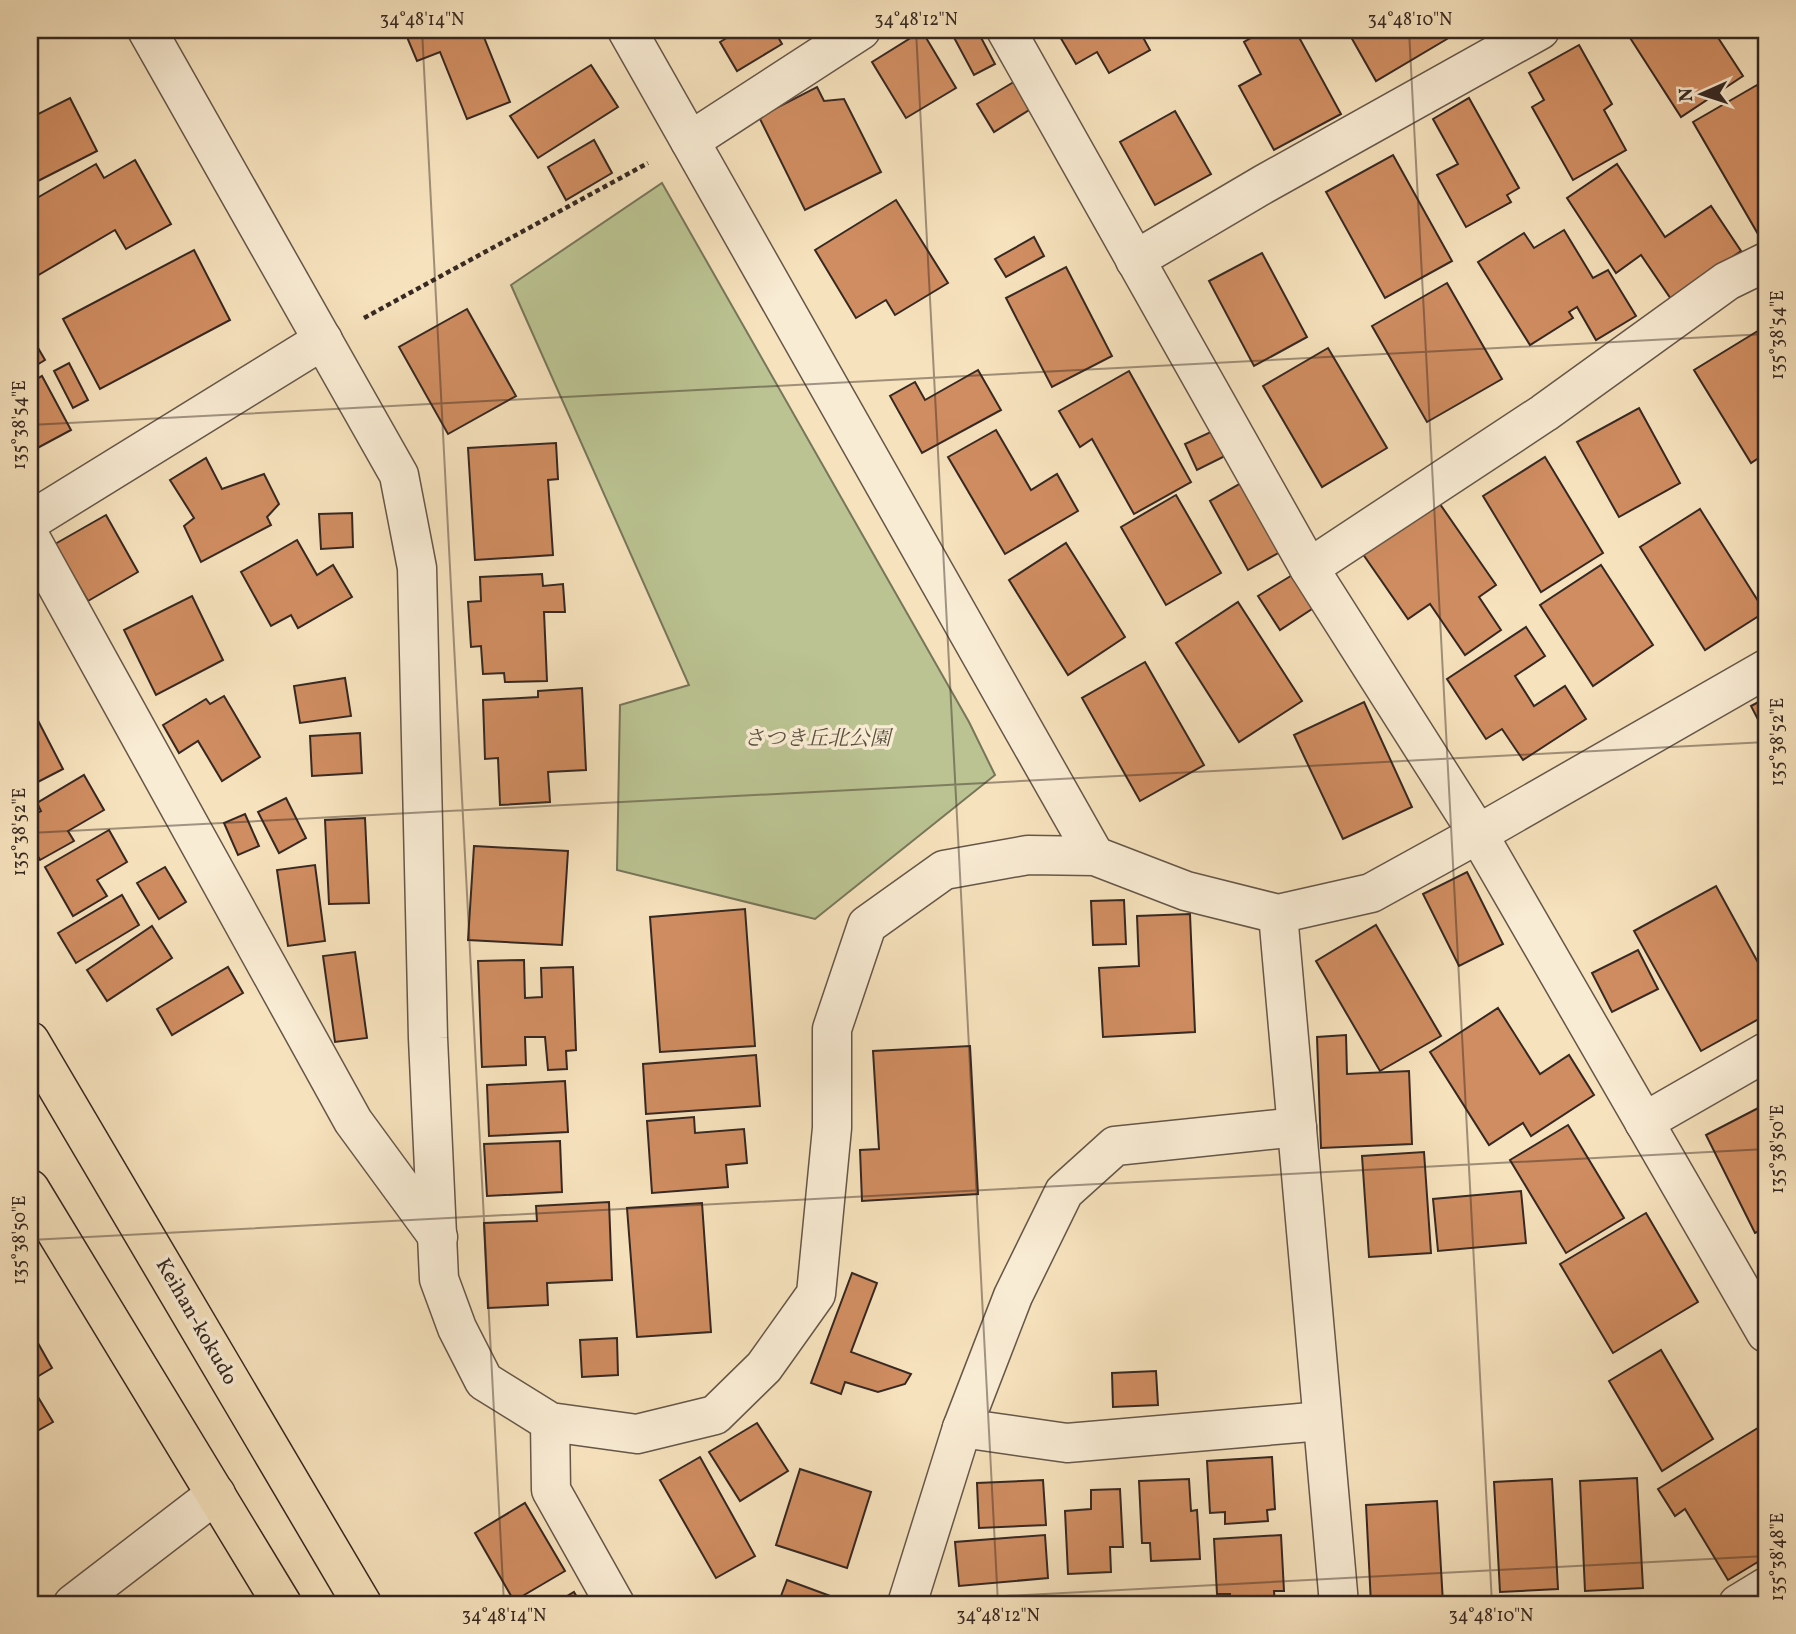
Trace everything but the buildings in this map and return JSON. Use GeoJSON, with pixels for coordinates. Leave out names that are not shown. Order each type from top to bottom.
{"type":"FeatureCollection","features":[{"type":"Feature","properties":{"kind":"highway","name":"Keihan-kokudo"},"geometry":{"type":"LineString","coordinates":[[30,1041],[362,1604]]}},
{"type":"Feature","properties":{"kind":"highway"},"geometry":{"type":"LineString","coordinates":[[30,1189],[282,1604]]}},
{"type":"Feature","properties":{"kind":"street"},"geometry":{"type":"LineString","coordinates":[[147,30],[400,475],[417,568],[428,1038],[439,1279],[457,1328],[484,1381],[550,1422],[637,1434],[715,1415],[764,1367],[816,1294],[832,1128],[832,1030],[867,925],[944,870],[1028,855],[1095,856],[1186,891],[1278,914],[1371,893],[1766,669]]}},
{"type":"Feature","properties":{"kind":"street"},"geometry":{"type":"LineString","coordinates":[[627,30],[1095,856]]}},
{"type":"Feature","properties":{"kind":"street"},"geometry":{"type":"LineString","coordinates":[[690,141],[861,30]]}},
{"type":"Feature","properties":{"kind":"street"},"geometry":{"type":"LineString","coordinates":[[1006,30],[1308,568],[1478,834],[1766,1334]]}},
{"type":"Feature","properties":{"kind":"street"},"geometry":{"type":"LineString","coordinates":[[1135,260],[1264,184],[1539,30]]}},
{"type":"Feature","properties":{"kind":"street"},"geometry":{"type":"LineString","coordinates":[[1308,568],[1544,413],[1727,281],[1766,262]]}},
{"type":"Feature","properties":{"kind":"street"},"geometry":{"type":"LineString","coordinates":[[30,521],[323,340]]}},
{"type":"Feature","properties":{"kind":"street"},"geometry":{"type":"LineString","coordinates":[[30,537],[353,1121],[438,1237]]}},
{"type":"Feature","properties":{"kind":"street"},"geometry":{"type":"LineString","coordinates":[[1278,914],[1339,1604]]}},
{"type":"Feature","properties":{"kind":"street"},"geometry":{"type":"LineString","coordinates":[[1644,1122],[1766,1052]]}},
{"type":"Feature","properties":{"kind":"street"},"geometry":{"type":"LineString","coordinates":[[907,1604],[961,1428],[1013,1296],[1064,1192],[1115,1146],[1297,1127]]}},
{"type":"Feature","properties":{"kind":"street"},"geometry":{"type":"LineString","coordinates":[[961,1428],[1067,1443],[1322,1421]]}},
{"type":"Feature","properties":{"kind":"street"},"geometry":{"type":"LineString","coordinates":[[550,1422],[551,1490],[615,1604]]}},
{"type":"Feature","properties":{"kind":"street"},"geometry":{"type":"LineString","coordinates":[[73,1604],[216,1494]]}},
{"type":"Feature","properties":{"kind":"street"},"geometry":{"type":"LineString","coordinates":[[1738,1604],[1766,1587]]}},
{"type":"Feature","properties":{"kind":"path"},"geometry":{"type":"LineString","coordinates":[[323,340],[690,141]]}},
{"type":"Feature","properties":{"kind":"green space","name":"さつき丘北公園"},"geometry":{"type":"Polygon","coordinates":[[[662,183],[969,722],[995,775],[815,919],[617,870],[620,705],[689,685],[511,285],[662,183]]]}}]}
